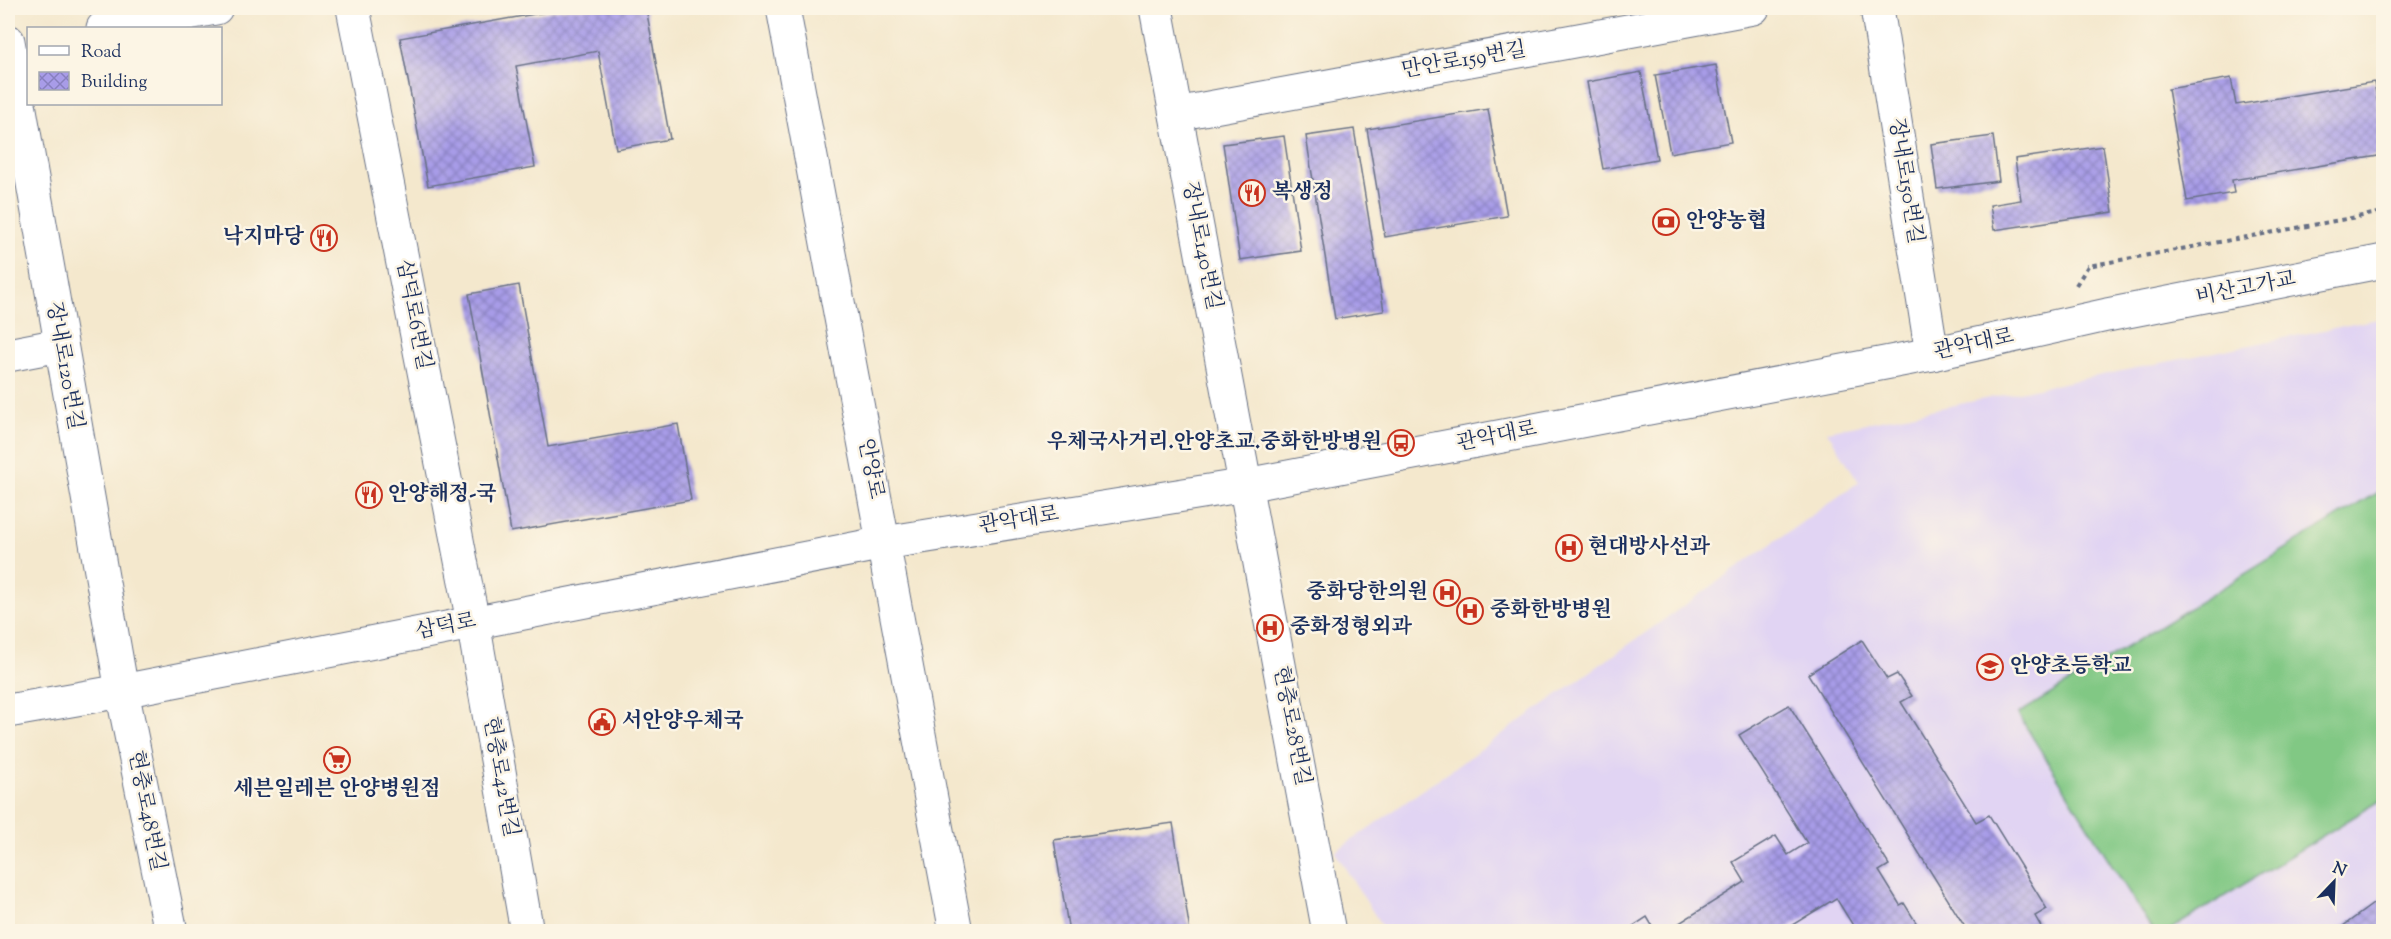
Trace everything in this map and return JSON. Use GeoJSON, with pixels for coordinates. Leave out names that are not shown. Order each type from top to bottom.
{"type":"FeatureCollection","features":[{"type":"Feature","properties":{"kind":"street"},"geometry":{"type":"LineString","coordinates":[[109,27],[216,8]]}},
{"type":"Feature","properties":{"kind":"street","name":"삼덕로6번길"},"geometry":{"type":"LineString","coordinates":[[353,8],[473,622]]}},
{"type":"Feature","properties":{"kind":"street","name":"안양로"},"geometry":{"type":"LineString","coordinates":[[783,8],[956,932]]}},
{"type":"Feature","properties":{"kind":"street","name":"장내로140번길"},"geometry":{"type":"LineString","coordinates":[[1156,8],[1246,485]]}},
{"type":"Feature","properties":{"kind":"street","name":"만안로159번길"},"geometry":{"type":"LineString","coordinates":[[1176,114],[1753,8]]}},
{"type":"Feature","properties":{"kind":"street","name":"장내로150번길"},"geometry":{"type":"LineString","coordinates":[[1877,8],[1932,354]]}},
{"type":"Feature","properties":{"kind":"street","name":"장내로120번길"},"geometry":{"type":"LineString","coordinates":[[13,44],[60,345],[122,691]]}},
{"type":"Feature","properties":{"kind":"street","name":"비산고가교"},"geometry":{"type":"LineString","coordinates":[[2107,315],[2384,261]]}},
{"type":"Feature","properties":{"kind":"street","name":"관악대로"},"geometry":{"type":"LineString","coordinates":[[884,543],[1246,485],[1932,354],[2107,315]]}},
{"type":"Feature","properties":{"kind":"street"},"geometry":{"type":"LineString","coordinates":[[8,355],[60,345]]}},
{"type":"Feature","properties":{"kind":"street","name":"현충로28번길"},"geometry":{"type":"LineString","coordinates":[[1246,485],[1329,932]]}},
{"type":"Feature","properties":{"kind":"street","name":"삼덕로"},"geometry":{"type":"LineString","coordinates":[[8,711],[122,691],[884,543]]}},
{"type":"Feature","properties":{"kind":"street","name":"현충로42번길"},"geometry":{"type":"LineString","coordinates":[[473,622],[527,932]]}},
{"type":"Feature","properties":{"kind":"street","name":"현충로48번길"},"geometry":{"type":"LineString","coordinates":[[122,691],[171,932]]}},
{"type":"Feature","properties":{"kind":"path"},"geometry":{"type":"LineString","coordinates":[[2050,328],[2088,266],[2384,212]]}},
{"type":"Feature","properties":{"kind":"shaded area","name":"안양초등학교"},"geometry":{"type":"Polygon","coordinates":[[[2383,318],[2383,931],[1385,931],[1335,852],[1859,482],[1827,431],[2383,318]]]}},
{"type":"Feature","properties":{"kind":"green space"},"geometry":{"type":"Polygon","coordinates":[[[2381,490],[2384,495],[2383,799],[2168,931],[2153,931],[2018,714],[2381,490]]]}},
{"type":"Feature","properties":{"kind":"building"},"geometry":{"type":"Polygon","coordinates":[[[568,8],[646,8],[670,139],[616,149],[598,51],[516,66],[535,167],[428,186],[400,38],[568,8]]]}},
{"type":"Feature","properties":{"kind":"building"},"geometry":{"type":"Polygon","coordinates":[[[1716,65],[1731,142],[1670,153],[1655,75],[1716,65]]]}},
{"type":"Feature","properties":{"kind":"building"},"geometry":{"type":"Polygon","coordinates":[[[1641,72],[1657,159],[1603,169],[1587,82],[1641,72]]]}},
{"type":"Feature","properties":{"kind":"building"},"geometry":{"type":"Polygon","coordinates":[[[2231,78],[2236,105],[2374,82],[2384,137],[2384,155],[2232,180],[2234,193],[2187,201],[2168,89],[2231,78]]]}},
{"type":"Feature","properties":{"kind":"building"},"geometry":{"type":"Polygon","coordinates":[[[1488,109],[1507,216],[1385,237],[1367,129],[1488,109]]]}},
{"type":"Feature","properties":{"kind":"building"},"geometry":{"type":"Polygon","coordinates":[[[1354,129],[1384,311],[1335,319],[1306,136],[1354,129]]]}},
{"type":"Feature","properties":{"kind":"building"},"geometry":{"type":"Polygon","coordinates":[[[1284,136],[1301,251],[1240,260],[1223,144],[1284,136]]]}},
{"type":"Feature","properties":{"kind":"building"},"geometry":{"type":"Polygon","coordinates":[[[1993,136],[1999,181],[1937,189],[1931,144],[1993,136]]]}},
{"type":"Feature","properties":{"kind":"building"},"geometry":{"type":"Polygon","coordinates":[[[2103,146],[2113,212],[1994,230],[1990,205],[2021,200],[2015,159],[2103,146]]]}},
{"type":"Feature","properties":{"kind":"building"},"geometry":{"type":"Polygon","coordinates":[[[519,285],[548,447],[678,424],[691,500],[511,532],[469,294],[519,285]]]}},
{"type":"Feature","properties":{"kind":"building"},"geometry":{"type":"Polygon","coordinates":[[[1862,640],[1887,679],[1897,674],[1912,696],[1901,702],[1976,822],[1989,815],[2047,909],[2035,916],[2044,932],[1968,932],[1808,674],[1862,640]]]}},
{"type":"Feature","properties":{"kind":"building"},"geometry":{"type":"Polygon","coordinates":[[[1789,705],[1889,865],[1879,871],[1900,905],[1904,903],[1922,932],[1857,932],[1836,898],[1781,932],[1665,932],[1745,882],[1733,862],[1776,836],[1788,855],[1807,843],[1739,735],[1789,705]]]}},
{"type":"Feature","properties":{"kind":"building"},"geometry":{"type":"Polygon","coordinates":[[[1173,823],[1190,932],[1069,932],[1054,840],[1173,823]]]}},
{"type":"Feature","properties":{"kind":"building"},"geometry":{"type":"Polygon","coordinates":[[[2384,896],[2384,932],[2335,932],[2384,896]]]}},
{"type":"Feature","properties":{"kind":"building"},"geometry":{"type":"Polygon","coordinates":[[[1647,917],[1656,932],[1624,932],[1647,917]]]}},
{"type":"Feature","properties":{"kind":"place","name":"복생정"},"geometry":{"type":"Point","coordinates":[1252,193]}},
{"type":"Feature","properties":{"kind":"place","name":"안양농협"},"geometry":{"type":"Point","coordinates":[1666,222]}},
{"type":"Feature","properties":{"kind":"place","name":"낙지마당"},"geometry":{"type":"Point","coordinates":[324,238]}},
{"type":"Feature","properties":{"kind":"place","name":"우체국사거리.안양초교.중화한방병원"},"geometry":{"type":"Point","coordinates":[1401,443]}},
{"type":"Feature","properties":{"kind":"place","name":"안양해정-국"},"geometry":{"type":"Point","coordinates":[369,495]}},
{"type":"Feature","properties":{"kind":"place","name":"현대방사선과"},"geometry":{"type":"Point","coordinates":[1569,548]}},
{"type":"Feature","properties":{"kind":"place","name":"중화당한의원"},"geometry":{"type":"Point","coordinates":[1447,593]}},
{"type":"Feature","properties":{"kind":"place","name":"중화한방병원"},"geometry":{"type":"Point","coordinates":[1470,611]}},
{"type":"Feature","properties":{"kind":"place","name":"중화정형외과"},"geometry":{"type":"Point","coordinates":[1270,628]}},
{"type":"Feature","properties":{"kind":"place","name":"안양초등학교"},"geometry":{"type":"Point","coordinates":[1990,667]}},
{"type":"Feature","properties":{"kind":"place","name":"서안양우체국"},"geometry":{"type":"Point","coordinates":[602,722]}},
{"type":"Feature","properties":{"kind":"place","name":"세븐일레븐 안양병원점"},"geometry":{"type":"Point","coordinates":[337,760]}}]}
